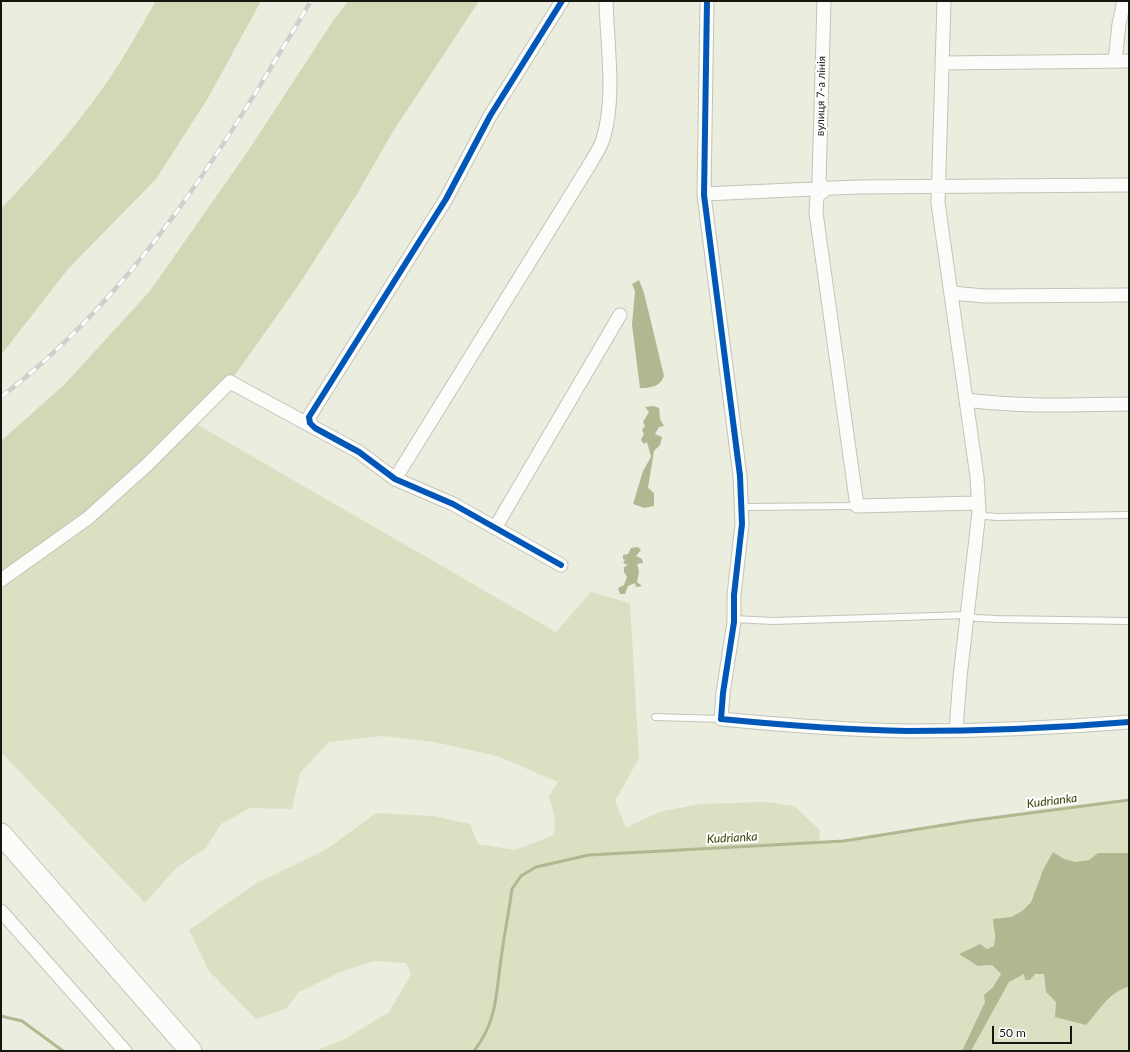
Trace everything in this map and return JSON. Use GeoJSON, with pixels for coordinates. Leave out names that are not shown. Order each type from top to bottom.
{"type":"FeatureCollection","features":[{"type":"Feature","properties":{"kind":"highway"},"geometry":{"type":"LineString","coordinates":[[1,834],[191,1051]]}},
{"type":"Feature","properties":{"kind":"street"},"geometry":{"type":"LineString","coordinates":[[315,428],[310,423],[309,417],[312,410],[446,199],[490,116],[562,1]]}},
{"type":"Feature","properties":{"kind":"street"},"geometry":{"type":"LineString","coordinates":[[395,479],[587,169],[602,141],[609,115],[606,1]]}},
{"type":"Feature","properties":{"kind":"street"},"geometry":{"type":"LineString","coordinates":[[707,1],[704,194],[743,507],[734,595],[734,619],[723,693],[721,720],[854,729],[956,730],[1129,722]]}},
{"type":"Feature","properties":{"kind":"street","name":"вулиця 7-а лінія"},"geometry":{"type":"LineString","coordinates":[[824,1],[819,181],[825,190]]}},
{"type":"Feature","properties":{"kind":"street"},"geometry":{"type":"LineString","coordinates":[[944,1],[938,203],[977,477],[978,507],[956,730]]}},
{"type":"Feature","properties":{"kind":"street"},"geometry":{"type":"LineString","coordinates":[[1115,61],[1119,24],[1124,1]]}},
{"type":"Feature","properties":{"kind":"street"},"geometry":{"type":"LineString","coordinates":[[942,63],[1129,61]]}},
{"type":"Feature","properties":{"kind":"street"},"geometry":{"type":"LineString","coordinates":[[704,194],[825,190],[857,187],[1129,185]]}},
{"type":"Feature","properties":{"kind":"street"},"geometry":{"type":"LineString","coordinates":[[825,190],[817,196],[816,213],[857,506],[978,507]]}},
{"type":"Feature","properties":{"kind":"street"},"geometry":{"type":"LineString","coordinates":[[951,293],[985,296],[1129,295]]}},
{"type":"Feature","properties":{"kind":"street"},"geometry":{"type":"LineString","coordinates":[[495,528],[620,315]]}},
{"type":"Feature","properties":{"kind":"street"},"geometry":{"type":"LineString","coordinates":[[1,580],[88,518],[148,464],[230,382],[359,452],[395,479],[453,504],[561,565]]}},
{"type":"Feature","properties":{"kind":"street"},"geometry":{"type":"LineString","coordinates":[[966,400],[1031,404],[1129,404]]}},
{"type":"Feature","properties":{"kind":"street"},"geometry":{"type":"LineString","coordinates":[[1,911],[125,1051]]}},
{"type":"Feature","properties":{"kind":"lane"},"geometry":{"type":"LineString","coordinates":[[743,507],[857,506]]}},
{"type":"Feature","properties":{"kind":"lane"},"geometry":{"type":"LineString","coordinates":[[978,507],[985,516],[997,517],[1018,515],[1129,514]]}},
{"type":"Feature","properties":{"kind":"lane"},"geometry":{"type":"LineString","coordinates":[[734,619],[772,620],[967,615],[976,618],[997,619],[1129,621]]}},
{"type":"Feature","properties":{"kind":"lane"},"geometry":{"type":"LineString","coordinates":[[655,717],[721,720]]}},
{"type":"Feature","properties":{"kind":"shaded area"},"geometry":{"type":"Polygon","coordinates":[[[156,1],[261,1],[208,98],[156,179],[68,269],[1,355],[1,209],[48,157],[93,102],[119,64],[156,1]]]}},
{"type":"Feature","properties":{"kind":"shaded area"},"geometry":{"type":"Polygon","coordinates":[[[348,1],[479,1],[392,133],[357,194],[300,283],[230,382],[148,464],[1,580],[1,441],[65,384],[150,291],[248,151],[333,21],[348,1]]]}},
{"type":"Feature","properties":{"kind":"shaded area"},"geometry":{"type":"Polygon","coordinates":[[[639,280],[644,293],[664,376],[657,385],[644,388],[640,388],[632,325],[635,291],[632,284],[639,280]]]}},
{"type":"Feature","properties":{"kind":"shaded area"},"geometry":{"type":"Polygon","coordinates":[[[654,406],[659,408],[660,419],[664,426],[659,427],[655,434],[662,437],[660,445],[654,451],[648,488],[654,493],[654,506],[644,508],[633,504],[643,471],[651,457],[647,442],[644,444],[641,440],[644,434],[642,430],[645,426],[643,422],[649,412],[645,407],[654,406]]]}},
{"type":"Feature","properties":{"kind":"shaded area"},"geometry":{"type":"Polygon","coordinates":[[[191,421],[556,632],[591,592],[630,603],[639,758],[615,801],[626,828],[659,812],[700,804],[767,802],[794,806],[820,830],[819,842],[844,841],[969,821],[1129,800],[1129,853],[1098,853],[1089,860],[1076,862],[1064,859],[1043,870],[1031,901],[1022,911],[994,926],[994,946],[987,949],[960,954],[978,966],[992,965],[1001,974],[993,987],[984,995],[985,1002],[962,1051],[315,1051],[345,1039],[389,1012],[411,974],[406,963],[374,961],[340,972],[299,992],[286,1009],[256,1019],[209,971],[189,930],[255,884],[327,849],[376,813],[433,816],[470,824],[478,844],[515,850],[554,835],[555,818],[549,796],[558,782],[497,756],[434,742],[383,736],[329,742],[300,773],[292,809],[250,808],[221,824],[206,848],[176,868],[145,903],[1,752],[1,580],[191,421]]]}},
{"type":"Feature","properties":{"kind":"shaded area"},"geometry":{"type":"Polygon","coordinates":[[[638,547],[641,550],[636,556],[642,559],[643,563],[637,564],[639,571],[637,582],[642,586],[636,587],[635,583],[628,586],[625,594],[620,594],[618,588],[624,585],[627,577],[624,572],[624,567],[628,565],[623,563],[625,560],[623,559],[623,555],[628,554],[631,548],[638,547]]]}},
{"type":"Feature","properties":{"kind":"shaded area"},"geometry":{"type":"Polygon","coordinates":[[[1053,852],[1064,859],[1076,862],[1089,860],[1098,853],[1129,853],[1129,987],[1116,992],[1086,1025],[1055,1017],[1056,1002],[1046,992],[1044,974],[1035,974],[1030,980],[1025,980],[1024,974],[1009,982],[971,1051],[962,1051],[985,1002],[984,995],[993,987],[1001,974],[992,965],[978,966],[959,954],[980,944],[987,949],[994,946],[995,936],[993,919],[1011,917],[1022,911],[1031,902],[1043,870],[1053,852]]]}},
{"type":"Feature","properties":{"kind":"shaded area"},"geometry":{"type":"Polygon","coordinates":[[[1044,974],[1046,992],[1056,1002],[1105,1003],[1121,988],[1129,987],[1129,1051],[971,1051],[1009,982],[1021,975],[1044,974]]]}},
{"type":"Feature","properties":{"kind":"waterway","name":"Kudrianka"},"geometry":{"type":"LineString","coordinates":[[474,1051],[482,1040],[494,1007],[512,889],[521,876],[536,867],[589,855],[844,841],[969,821],[1129,800]]}},
{"type":"Feature","properties":{"kind":"waterway","name":"Kudrianka"},"geometry":{"type":"LineString","coordinates":[[1,1016],[22,1021],[63,1051]]}},
{"type":"Feature","properties":{"kind":"railway"},"geometry":{"type":"LineString","coordinates":[[1,397],[50,356],[95,311],[137,264],[211,163],[311,1]]}},
{"type":"Feature","properties":{"kind":"cycle path"},"geometry":{"type":"LineString","coordinates":[[561,565],[453,504],[395,479],[359,452],[315,428],[310,423],[309,417],[446,199],[490,116],[562,1]]}},
{"type":"Feature","properties":{"kind":"cycle path"},"geometry":{"type":"LineString","coordinates":[[707,1],[704,195],[740,476],[742,524],[734,595],[734,622],[723,693],[721,719],[814,727],[908,731],[1019,729],[1129,722]]}}]}
